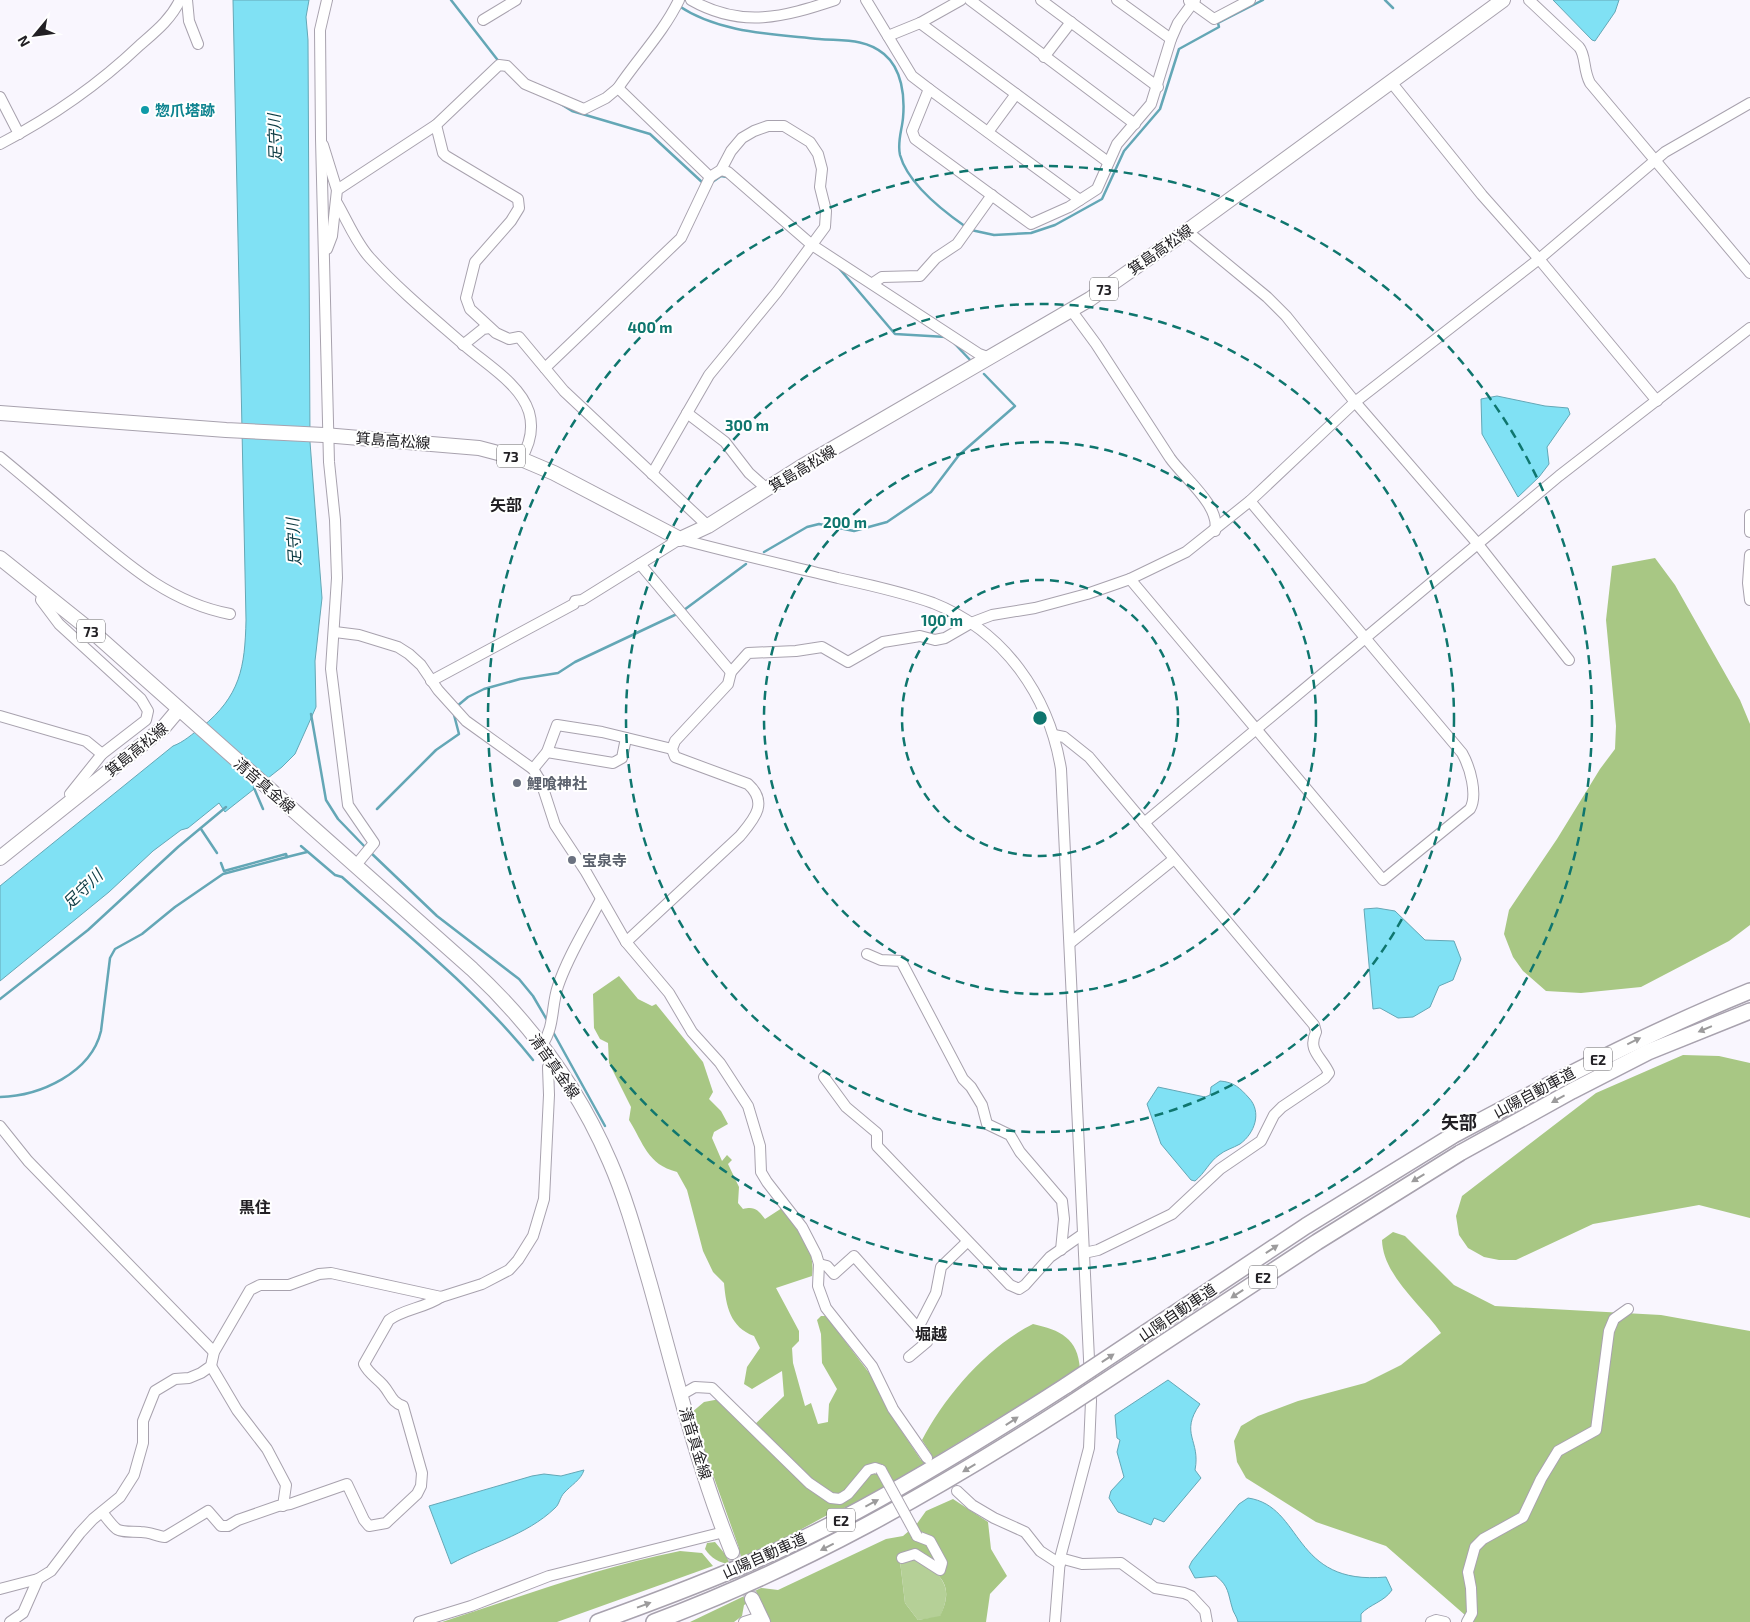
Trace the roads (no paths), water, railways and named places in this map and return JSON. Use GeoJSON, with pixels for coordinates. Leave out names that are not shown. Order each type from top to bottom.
{"type":"FeatureCollection","features":[{"type":"Feature","properties":{"kind":"highway","name":"山陽自動車道"},"geometry":{"type":"LineString","coordinates":[[598,1622],[728,1572],[842,1519],[922,1475],[1067,1385],[1306,1226],[1452,1136],[1563,1076],[1642,1037],[1750,991]]}},
{"type":"Feature","properties":{"kind":"highway","name":"山陽自動車道"},"geometry":{"type":"LineString","coordinates":[[654,1622],[744,1586],[848,1536],[922,1496],[1069,1405],[1317,1242],[1460,1153],[1572,1091],[1648,1052],[1750,1010]]}},
{"type":"Feature","properties":{"kind":"main road","name":"箕島高松線"},"geometry":{"type":"LineString","coordinates":[[0,413],[233,431],[327,435],[450,444],[479,448],[521,459],[554,473],[680,540],[708,526],[767,489],[1071,310],[1187,231],[1503,0]]}},
{"type":"Feature","properties":{"kind":"main road","name":"箕島高松線"},"geometry":{"type":"LineString","coordinates":[[0,558],[95,634],[179,709],[163,728],[0,858]]}},
{"type":"Feature","properties":{"kind":"main road","name":"清音真金線"},"geometry":{"type":"LineString","coordinates":[[179,709],[284,802],[364,855],[491,986],[548,1035],[554,1062],[589,1118],[620,1186],[681,1395],[732,1552]]}},
{"type":"Feature","properties":{"kind":"main road"},"geometry":{"type":"LineString","coordinates":[[752,1599],[761,1619]]}},
{"type":"Feature","properties":{"kind":"street"},"geometry":{"type":"LineString","coordinates":[[0,144],[60,110],[112,71],[173,15],[180,0]]}},
{"type":"Feature","properties":{"kind":"street"},"geometry":{"type":"LineString","coordinates":[[188,0],[189,21],[198,44]]}},
{"type":"Feature","properties":{"kind":"street"},"geometry":{"type":"LineString","coordinates":[[327,0],[320,30],[327,435],[337,578],[335,632],[331,650],[331,669],[348,805],[374,843],[364,855]]}},
{"type":"Feature","properties":{"kind":"street"},"geometry":{"type":"LineString","coordinates":[[483,20],[516,0]]}},
{"type":"Feature","properties":{"kind":"street"},"geometry":{"type":"LineString","coordinates":[[691,0],[729,15],[757,18],[786,16],[835,0]]}},
{"type":"Feature","properties":{"kind":"street"},"geometry":{"type":"LineString","coordinates":[[866,0],[912,76],[1080,200]]}},
{"type":"Feature","properties":{"kind":"street"},"geometry":{"type":"LineString","coordinates":[[888,36],[920,23],[961,0]]}},
{"type":"Feature","properties":{"kind":"street"},"geometry":{"type":"LineString","coordinates":[[970,0],[1135,124]]}},
{"type":"Feature","properties":{"kind":"street"},"geometry":{"type":"LineString","coordinates":[[1041,0],[1158,87]]}},
{"type":"Feature","properties":{"kind":"street"},"geometry":{"type":"LineString","coordinates":[[1117,0],[1171,39]]}},
{"type":"Feature","properties":{"kind":"street"},"geometry":{"type":"LineString","coordinates":[[929,89],[912,131],[915,138],[1031,224],[1080,200],[1097,189],[1117,144],[1151,104],[1158,87],[1171,39],[1178,23],[1192,1],[1214,19],[1250,0]]}},
{"type":"Feature","properties":{"kind":"street"},"geometry":{"type":"LineString","coordinates":[[1528,0],[1583,51],[1585,73],[1590,83],[1657,159],[1750,273]]}},
{"type":"Feature","properties":{"kind":"street"},"geometry":{"type":"LineString","coordinates":[[337,190],[436,125],[502,65],[524,84],[584,108],[606,98],[618,88],[640,57],[652,45],[678,4]]}},
{"type":"Feature","properties":{"kind":"street"},"geometry":{"type":"LineString","coordinates":[[1044,57],[1071,22]]}},
{"type":"Feature","properties":{"kind":"street"},"geometry":{"type":"LineString","coordinates":[[920,23],[1108,162]]}},
{"type":"Feature","properties":{"kind":"street"},"geometry":{"type":"LineString","coordinates":[[1391,82],[1482,195],[1539,259],[1657,400]]}},
{"type":"Feature","properties":{"kind":"street"},"geometry":{"type":"LineString","coordinates":[[618,88],[708,182]]}},
{"type":"Feature","properties":{"kind":"street"},"geometry":{"type":"LineString","coordinates":[[988,132],[1016,94]]}},
{"type":"Feature","properties":{"kind":"street"},"geometry":{"type":"LineString","coordinates":[[0,97],[19,134]]}},
{"type":"Feature","properties":{"kind":"street"},"geometry":{"type":"LineString","coordinates":[[626,942],[740,836],[759,808],[757,794],[748,784],[675,757],[672,749],[675,741],[728,684],[731,672],[748,653],[796,651],[822,647],[848,662],[884,642],[920,636],[935,640],[945,638],[971,623],[992,615],[1061,601],[1130,579],[1186,552],[1215,531],[1250,501],[1356,402],[1539,259],[1665,152],[1750,104]]}},
{"type":"Feature","properties":{"kind":"street"},"geometry":{"type":"LineString","coordinates":[[436,125],[443,153],[446,156],[518,199],[520,203],[511,221],[475,262],[472,268],[472,280],[466,298],[470,309],[489,328],[509,339],[519,337],[564,391],[708,526]]}},
{"type":"Feature","properties":{"kind":"street"},"geometry":{"type":"LineString","coordinates":[[545,368],[681,238],[708,182],[721,170],[731,151],[742,138],[768,126],[784,126],[810,142],[818,154],[822,169],[820,187],[826,211],[825,227],[777,292],[709,375],[652,474]]}},
{"type":"Feature","properties":{"kind":"street"},"geometry":{"type":"LineString","coordinates":[[321,139],[329,158],[337,190],[332,236],[325,254]]}},
{"type":"Feature","properties":{"kind":"street"},"geometry":{"type":"LineString","coordinates":[[721,170],[728,172],[810,247],[873,283],[979,354],[990,358]]}},
{"type":"Feature","properties":{"kind":"street"},"geometry":{"type":"LineString","coordinates":[[873,283],[882,277],[920,276],[936,258],[951,250],[992,195]]}},
{"type":"Feature","properties":{"kind":"street"},"geometry":{"type":"LineString","coordinates":[[337,202],[370,259],[463,345],[510,385],[529,412],[530,444],[521,459]]}},
{"type":"Feature","properties":{"kind":"street"},"geometry":{"type":"LineString","coordinates":[[1187,231],[1286,316],[1356,402],[1477,544],[1569,660]]}},
{"type":"Feature","properties":{"kind":"street"},"geometry":{"type":"LineString","coordinates":[[1071,310],[1107,360],[1170,458],[1210,504],[1217,522],[1215,531]]}},
{"type":"Feature","properties":{"kind":"street"},"geometry":{"type":"LineString","coordinates":[[463,345],[483,329],[489,328]]}},
{"type":"Feature","properties":{"kind":"street"},"geometry":{"type":"LineString","coordinates":[[1144,823],[1477,544],[1750,328]]}},
{"type":"Feature","properties":{"kind":"street"},"geometry":{"type":"LineString","coordinates":[[688,413],[724,442],[749,473],[767,489]]}},
{"type":"Feature","properties":{"kind":"street"},"geometry":{"type":"LineString","coordinates":[[0,457],[137,573],[177,597],[207,610],[230,614]]}},
{"type":"Feature","properties":{"kind":"street"},"geometry":{"type":"LineString","coordinates":[[1130,579],[1383,880],[1460,817],[1474,801],[1469,766],[1462,754],[1367,638],[1250,501]]}},
{"type":"Feature","properties":{"kind":"street"},"geometry":{"type":"LineString","coordinates":[[1750,515],[1750,532]]}},
{"type":"Feature","properties":{"kind":"street"},"geometry":{"type":"LineString","coordinates":[[431,681],[574,604],[574,600],[582,600],[680,540],[914,597],[950,611],[971,623],[995,642],[1026,677],[1047,714],[1054,735],[1063,788],[1091,1401],[1089,1448],[1060,1561],[1055,1622]]}},
{"type":"Feature","properties":{"kind":"street"},"geometry":{"type":"LineString","coordinates":[[1750,555],[1748,583],[1750,600]]}},
{"type":"Feature","properties":{"kind":"street"},"geometry":{"type":"LineString","coordinates":[[640,564],[731,672]]}},
{"type":"Feature","properties":{"kind":"street"},"geometry":{"type":"LineString","coordinates":[[43,592],[41,600],[59,624],[146,705],[148,712],[146,720],[102,754],[70,794],[75,798]]}},
{"type":"Feature","properties":{"kind":"street"},"geometry":{"type":"LineString","coordinates":[[335,632],[359,635],[398,647],[421,665],[431,681],[466,721],[533,769],[540,782],[555,825],[586,872],[626,942],[669,993],[692,1032],[720,1064],[748,1106],[760,1146],[761,1172],[766,1182],[802,1227],[819,1264],[818,1286],[826,1308],[872,1366],[888,1401],[927,1458]]}},
{"type":"Feature","properties":{"kind":"street"},"geometry":{"type":"LineString","coordinates":[[0,716],[86,741],[102,754]]}},
{"type":"Feature","properties":{"kind":"street"},"geometry":{"type":"LineString","coordinates":[[533,769],[547,752],[557,725],[672,749]]}},
{"type":"Feature","properties":{"kind":"street"},"geometry":{"type":"LineString","coordinates":[[1054,735],[1064,736],[1089,757],[1314,1025],[1316,1032],[1312,1041],[1312,1049],[1325,1064],[1329,1073],[1325,1078],[1282,1107],[1274,1115],[1260,1141],[1220,1169],[1172,1214],[1098,1250],[1084,1253]]}},
{"type":"Feature","properties":{"kind":"street"},"geometry":{"type":"LineString","coordinates":[[547,752],[612,763],[622,758],[626,738]]}},
{"type":"Feature","properties":{"kind":"street"},"geometry":{"type":"LineString","coordinates":[[1070,943],[1174,859]]}},
{"type":"Feature","properties":{"kind":"street"},"geometry":{"type":"LineString","coordinates":[[548,1035],[557,989],[563,972],[601,899]]}},
{"type":"Feature","properties":{"kind":"street"},"geometry":{"type":"LineString","coordinates":[[867,954],[881,960],[901,961],[963,1079],[972,1087],[982,1105],[986,1124],[1010,1135],[1020,1152],[1062,1201],[1064,1219],[1061,1250]]}},
{"type":"Feature","properties":{"kind":"street"},"geometry":{"type":"LineString","coordinates":[[102,1512],[117,1530],[124,1533],[142,1532],[165,1537],[208,1511],[221,1526],[228,1526],[238,1520],[347,1484],[364,1520],[369,1526],[377,1526],[386,1522],[417,1494],[421,1486],[422,1473],[403,1406],[390,1398],[384,1386],[373,1377],[364,1364],[389,1320],[395,1316],[429,1305],[441,1297],[498,1277],[518,1260],[532,1236],[544,1199],[549,1095],[546,1077],[548,1067],[554,1062]]}},
{"type":"Feature","properties":{"kind":"street"},"geometry":{"type":"LineString","coordinates":[[824,1077],[846,1107],[877,1133],[877,1146],[1010,1285],[1018,1289],[1025,1285],[1050,1257],[1083,1234]]}},
{"type":"Feature","properties":{"kind":"street"},"geometry":{"type":"LineString","coordinates":[[0,1126],[28,1161],[214,1352]]}},
{"type":"Feature","properties":{"kind":"street"},"geometry":{"type":"LineString","coordinates":[[918,1328],[936,1293],[941,1267],[967,1242]]}},
{"type":"Feature","properties":{"kind":"street"},"geometry":{"type":"LineString","coordinates":[[819,1264],[828,1266],[834,1274],[854,1256],[918,1328],[926,1342],[909,1358]]}},
{"type":"Feature","properties":{"kind":"street"},"geometry":{"type":"LineString","coordinates":[[283,1506],[286,1485],[267,1449],[237,1410],[211,1366],[214,1352],[250,1290],[260,1285],[288,1285],[319,1274],[331,1273],[441,1297]]}},
{"type":"Feature","properties":{"kind":"street"},"geometry":{"type":"LineString","coordinates":[[1467,1622],[1472,1613],[1472,1588],[1468,1572],[1470,1559],[1475,1547],[1483,1538],[1523,1517],[1541,1479],[1558,1451],[1596,1430],[1609,1331],[1614,1319],[1628,1310]]}},
{"type":"Feature","properties":{"kind":"street"},"geometry":{"type":"LineString","coordinates":[[0,1589],[38,1579],[51,1570],[80,1533],[120,1498],[134,1475],[143,1443],[143,1421],[155,1391],[175,1379],[189,1378],[211,1366]]}},
{"type":"Feature","properties":{"kind":"street"},"geometry":{"type":"LineString","coordinates":[[681,1395],[695,1387],[712,1388],[809,1483],[831,1498],[840,1498],[848,1494],[860,1483],[868,1470],[875,1468],[881,1470],[917,1536],[930,1541],[942,1563],[940,1570],[915,1554],[902,1558]]}},
{"type":"Feature","properties":{"kind":"street"},"geometry":{"type":"LineString","coordinates":[[957,1491],[972,1505],[994,1518],[1025,1532],[1040,1551],[1060,1561],[1082,1564],[1121,1563],[1155,1588],[1184,1592],[1191,1596],[1205,1611],[1207,1622]]}},
{"type":"Feature","properties":{"kind":"street"},"geometry":{"type":"LineString","coordinates":[[419,1622],[471,1606],[549,1576],[724,1532]]}},
{"type":"Feature","properties":{"kind":"street"},"geometry":{"type":"LineString","coordinates":[[10,1622],[23,1613],[38,1579]]}},
{"type":"Feature","properties":{"kind":"street"},"geometry":{"type":"LineString","coordinates":[[744,1622],[761,1619]]}},
{"type":"Feature","properties":{"kind":"street"},"geometry":{"type":"LineString","coordinates":[[1431,1622],[1436,1620],[1445,1622]]}},
{"type":"Feature","properties":{"kind":"water","name":"足守川"},"geometry":{"type":"Polygon","coordinates":[[[233,0],[309,0],[306,17],[308,40],[310,442],[322,598],[315,661],[316,707],[295,754],[282,767],[225,812],[219,803],[188,828],[181,830],[153,851],[109,892],[0,981],[0,886],[173,746],[188,738],[202,727],[225,704],[238,680],[242,667],[246,620],[233,0]]]}},
{"type":"Feature","properties":{"kind":"water"},"geometry":{"type":"Polygon","coordinates":[[[1553,0],[1619,0],[1615,12],[1595,41],[1553,0]]]}},
{"type":"Feature","properties":{"kind":"water"},"geometry":{"type":"Polygon","coordinates":[[[1497,396],[1545,406],[1568,408],[1570,414],[1547,447],[1549,464],[1539,477],[1518,497],[1482,434],[1481,399],[1497,396]]]}},
{"type":"Feature","properties":{"kind":"water"},"geometry":{"type":"Polygon","coordinates":[[[1377,908],[1395,911],[1425,940],[1454,941],[1461,959],[1453,980],[1439,986],[1430,1007],[1413,1017],[1398,1018],[1380,1008],[1373,1009],[1364,909],[1377,908]]]}},
{"type":"Feature","properties":{"kind":"water"},"geometry":{"type":"Polygon","coordinates":[[[1220,1081],[1236,1086],[1249,1098],[1255,1110],[1255,1122],[1250,1134],[1240,1144],[1219,1155],[1202,1175],[1195,1181],[1191,1180],[1161,1144],[1147,1104],[1158,1087],[1205,1097],[1210,1095],[1211,1087],[1220,1081]]]}},
{"type":"Feature","properties":{"kind":"water"},"geometry":{"type":"Polygon","coordinates":[[[1168,1380],[1200,1404],[1194,1414],[1191,1430],[1196,1460],[1195,1470],[1201,1478],[1164,1522],[1154,1518],[1151,1525],[1118,1512],[1109,1498],[1111,1491],[1124,1477],[1117,1452],[1120,1440],[1117,1438],[1115,1415],[1168,1380]]]}},
{"type":"Feature","properties":{"kind":"water"},"geometry":{"type":"Polygon","coordinates":[[[584,1470],[578,1480],[563,1495],[556,1507],[544,1518],[518,1533],[451,1564],[429,1506],[532,1476],[544,1474],[561,1476],[584,1470]]]}},
{"type":"Feature","properties":{"kind":"water"},"geometry":{"type":"Polygon","coordinates":[[[1248,1498],[1266,1504],[1280,1515],[1315,1558],[1332,1570],[1355,1577],[1386,1577],[1392,1590],[1361,1614],[1361,1622],[1238,1622],[1223,1583],[1216,1576],[1195,1578],[1189,1567],[1239,1504],[1248,1498]]]}},
{"type":"Feature","properties":{"kind":"waterway"},"geometry":{"type":"LineString","coordinates":[[451,0],[500,63]]}},
{"type":"Feature","properties":{"kind":"waterway"},"geometry":{"type":"LineString","coordinates":[[971,230],[994,235],[1031,233],[1055,225],[1102,199],[1124,151],[1160,109],[1179,49],[1219,27],[1218,23],[1263,0]]}},
{"type":"Feature","properties":{"kind":"waterway"},"geometry":{"type":"LineString","coordinates":[[1385,0],[1393,8]]}},
{"type":"Feature","properties":{"kind":"waterway"},"geometry":{"type":"LineString","coordinates":[[679,6],[711,22],[729,27],[747,31],[853,41],[869,45],[884,54],[895,67],[903,92],[903,118],[899,145],[904,166],[927,196],[966,227]]}},
{"type":"Feature","properties":{"kind":"waterway"},"geometry":{"type":"LineString","coordinates":[[559,103],[572,111],[650,134],[703,183]]}},
{"type":"Feature","properties":{"kind":"waterway"},"geometry":{"type":"LineString","coordinates":[[711,183],[721,176],[727,177]]}},
{"type":"Feature","properties":{"kind":"waterway"},"geometry":{"type":"LineString","coordinates":[[838,267],[895,334],[946,337]]}},
{"type":"Feature","properties":{"kind":"waterway"},"geometry":{"type":"LineString","coordinates":[[954,343],[972,362]]}},
{"type":"Feature","properties":{"kind":"waterway"},"geometry":{"type":"LineString","coordinates":[[764,552],[807,527],[819,524],[854,531],[887,522],[931,492],[959,455],[1015,406],[984,374]]}},
{"type":"Feature","properties":{"kind":"waterway"},"geometry":{"type":"LineString","coordinates":[[684,610],[746,564]]}},
{"type":"Feature","properties":{"kind":"waterway"},"geometry":{"type":"LineString","coordinates":[[456,707],[468,697],[484,689],[520,679],[558,673],[575,662],[679,613]]}},
{"type":"Feature","properties":{"kind":"waterway"},"geometry":{"type":"LineString","coordinates":[[377,809],[436,750],[459,734],[453,711]]}},
{"type":"Feature","properties":{"kind":"waterway"},"geometry":{"type":"LineString","coordinates":[[311,714],[326,800],[338,819],[366,848]]}},
{"type":"Feature","properties":{"kind":"waterway"},"geometry":{"type":"LineString","coordinates":[[254,788],[263,809]]}},
{"type":"Feature","properties":{"kind":"waterway"},"geometry":{"type":"LineString","coordinates":[[0,999],[88,930],[178,847],[226,807]]}},
{"type":"Feature","properties":{"kind":"waterway"},"geometry":{"type":"LineString","coordinates":[[201,829],[217,853]]}},
{"type":"Feature","properties":{"kind":"waterway"},"geometry":{"type":"LineString","coordinates":[[301,846],[335,875],[342,877],[466,987],[533,1060]]}},
{"type":"Feature","properties":{"kind":"waterway"},"geometry":{"type":"LineString","coordinates":[[221,863],[224,871],[286,854],[287,857],[307,852]]}},
{"type":"Feature","properties":{"kind":"waterway"},"geometry":{"type":"LineString","coordinates":[[370,852],[437,916],[519,979],[533,996],[547,1020]]}},
{"type":"Feature","properties":{"kind":"waterway"},"geometry":{"type":"LineString","coordinates":[[0,1097],[15,1096],[47,1087],[75,1070],[87,1059],[101,1031],[110,958],[115,949],[142,934],[175,907],[223,874],[287,857]]}},
{"type":"Feature","properties":{"kind":"waterway"},"geometry":{"type":"LineString","coordinates":[[553,1032],[605,1126]]}},
{"type":"Feature","properties":{"kind":"tunnel"},"geometry":{"type":"LineString","coordinates":[[732,1552],[752,1599]]}},
{"type":"Feature","properties":{"kind":"place","name":"惣爪塔跡"},"geometry":{"type":"Point","coordinates":[145,110]}},
{"type":"Feature","properties":{"kind":"place","name":"鯉喰神社"},"geometry":{"type":"Point","coordinates":[517,783]}},
{"type":"Feature","properties":{"kind":"place","name":"宝泉寺"},"geometry":{"type":"Point","coordinates":[572,860]}},
{"type":"Feature","properties":{"kind":"district","name":"矢部"},"geometry":{"type":"Point","coordinates":[506,504]}},
{"type":"Feature","properties":{"kind":"district","name":"矢部"},"geometry":{"type":"Point","coordinates":[1459,1122]}},
{"type":"Feature","properties":{"kind":"district","name":"黒住"},"geometry":{"type":"Point","coordinates":[255,1206]}},
{"type":"Feature","properties":{"kind":"district","name":"堀越"},"geometry":{"type":"Point","coordinates":[931,1333]}}]}
